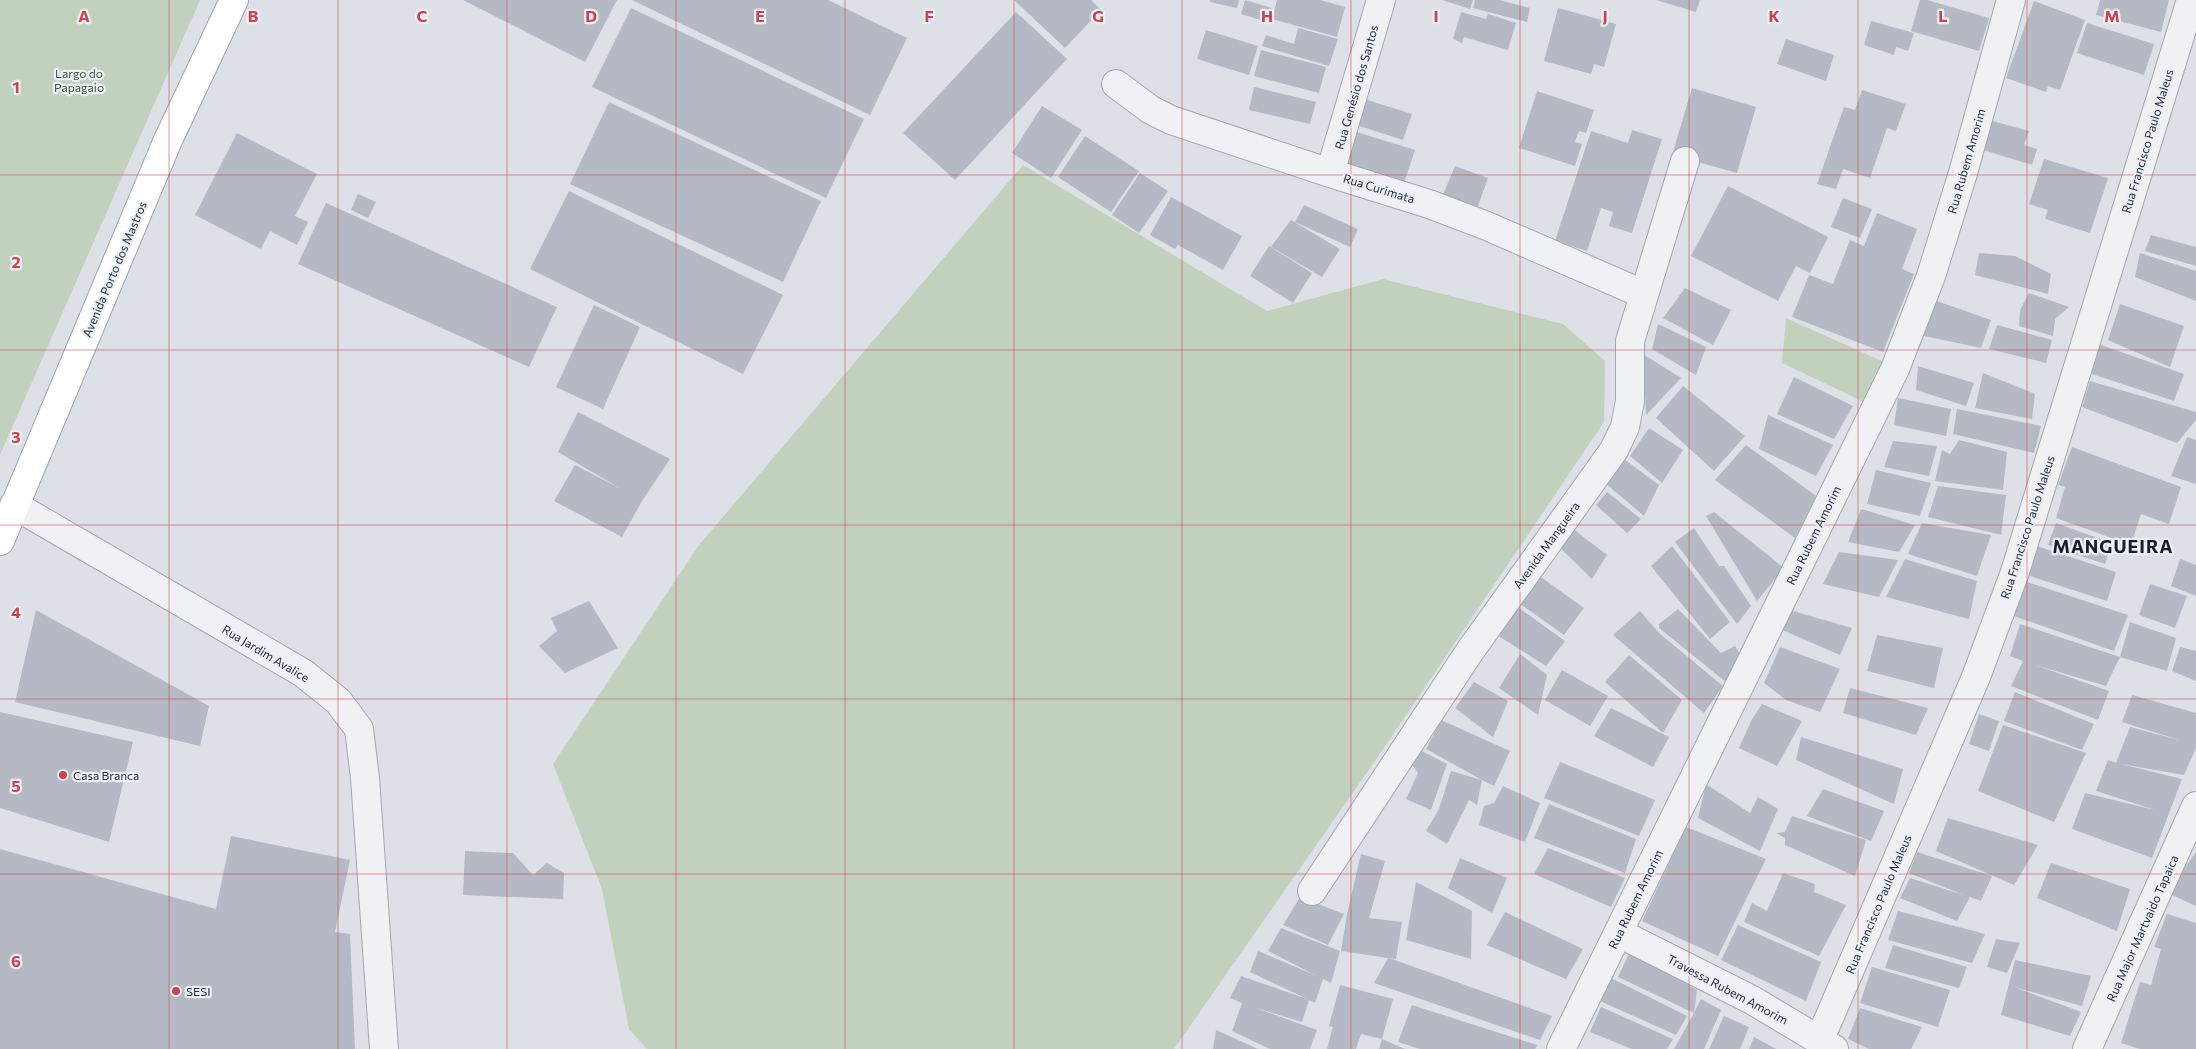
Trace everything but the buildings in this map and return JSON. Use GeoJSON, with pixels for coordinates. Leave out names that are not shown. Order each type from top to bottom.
{"type":"FeatureCollection","features":[{"type":"Feature","properties":{"kind":"main road","name":"Avenida Porto dos Mastros"},"geometry":{"type":"LineString","coordinates":[[0,540],[168,140],[234,0]]}},
{"type":"Feature","properties":{"kind":"street","name":"Rua Genésio dos Santos"},"geometry":{"type":"LineString","coordinates":[[1330,173],[1381,0]]}},
{"type":"Feature","properties":{"kind":"street","name":"Rua Rubem Amorim"},"geometry":{"type":"LineString","coordinates":[[1561,1049],[1619,933],[1690,782],[1895,369],[1931,276],[1964,173],[2011,0]]}},
{"type":"Feature","properties":{"kind":"street","name":"Rua Francisco Paulo Maleus"},"geometry":{"type":"LineString","coordinates":[[1827,1044],[1976,677],[2015,572],[2191,0]]}},
{"type":"Feature","properties":{"kind":"street","name":"Rua Curimata"},"geometry":{"type":"LineString","coordinates":[[1116,84],[1151,110],[1171,120],[1429,204],[1487,226],[1643,294]]}},
{"type":"Feature","properties":{"kind":"street","name":"Avenida Mangueira"},"geometry":{"type":"LineString","coordinates":[[1312,891],[1470,652],[1614,450],[1625,427],[1630,401],[1630,341],[1685,161]]}},
{"type":"Feature","properties":{"kind":"street","name":"Rua Jardim Avalice"},"geometry":{"type":"LineString","coordinates":[[14,504],[303,673],[338,701],[358,730],[366,778],[384,1049]]}},
{"type":"Feature","properties":{"kind":"street","name":"Rua Major Martvaido Tapaica"},"geometry":{"type":"LineString","coordinates":[[2087,1049],[2196,806]]}},
{"type":"Feature","properties":{"kind":"street","name":"Travessa Rubem Amorim"},"geometry":{"type":"LineString","coordinates":[[1619,933],[1752,1000],[1827,1044]]}},
{"type":"Feature","properties":{"kind":"green space","name":"Largo do Papagaio"},"geometry":{"type":"Polygon","coordinates":[[[0,0],[200,0],[0,455],[0,0]]]}},
{"type":"Feature","properties":{"kind":"green space"},"geometry":{"type":"Polygon","coordinates":[[[1023,165],[1267,311],[1383,279],[1563,324],[1605,361],[1604,422],[1377,758],[1174,1049],[647,1049],[629,1029],[602,889],[553,764],[699,545],[1023,165]]]}},
{"type":"Feature","properties":{"kind":"green space"},"geometry":{"type":"Polygon","coordinates":[[[1786,318],[1886,363],[1864,402],[1782,363],[1786,318]]]}},
{"type":"Feature","properties":{"kind":"place","name":"Casa Branca"},"geometry":{"type":"Point","coordinates":[63,775]}},
{"type":"Feature","properties":{"kind":"place","name":"SESI"},"geometry":{"type":"Point","coordinates":[176,991]}},
{"type":"Feature","properties":{"kind":"district","name":"MANGUEIRA"},"geometry":{"type":"Point","coordinates":[2113,546]}}]}
